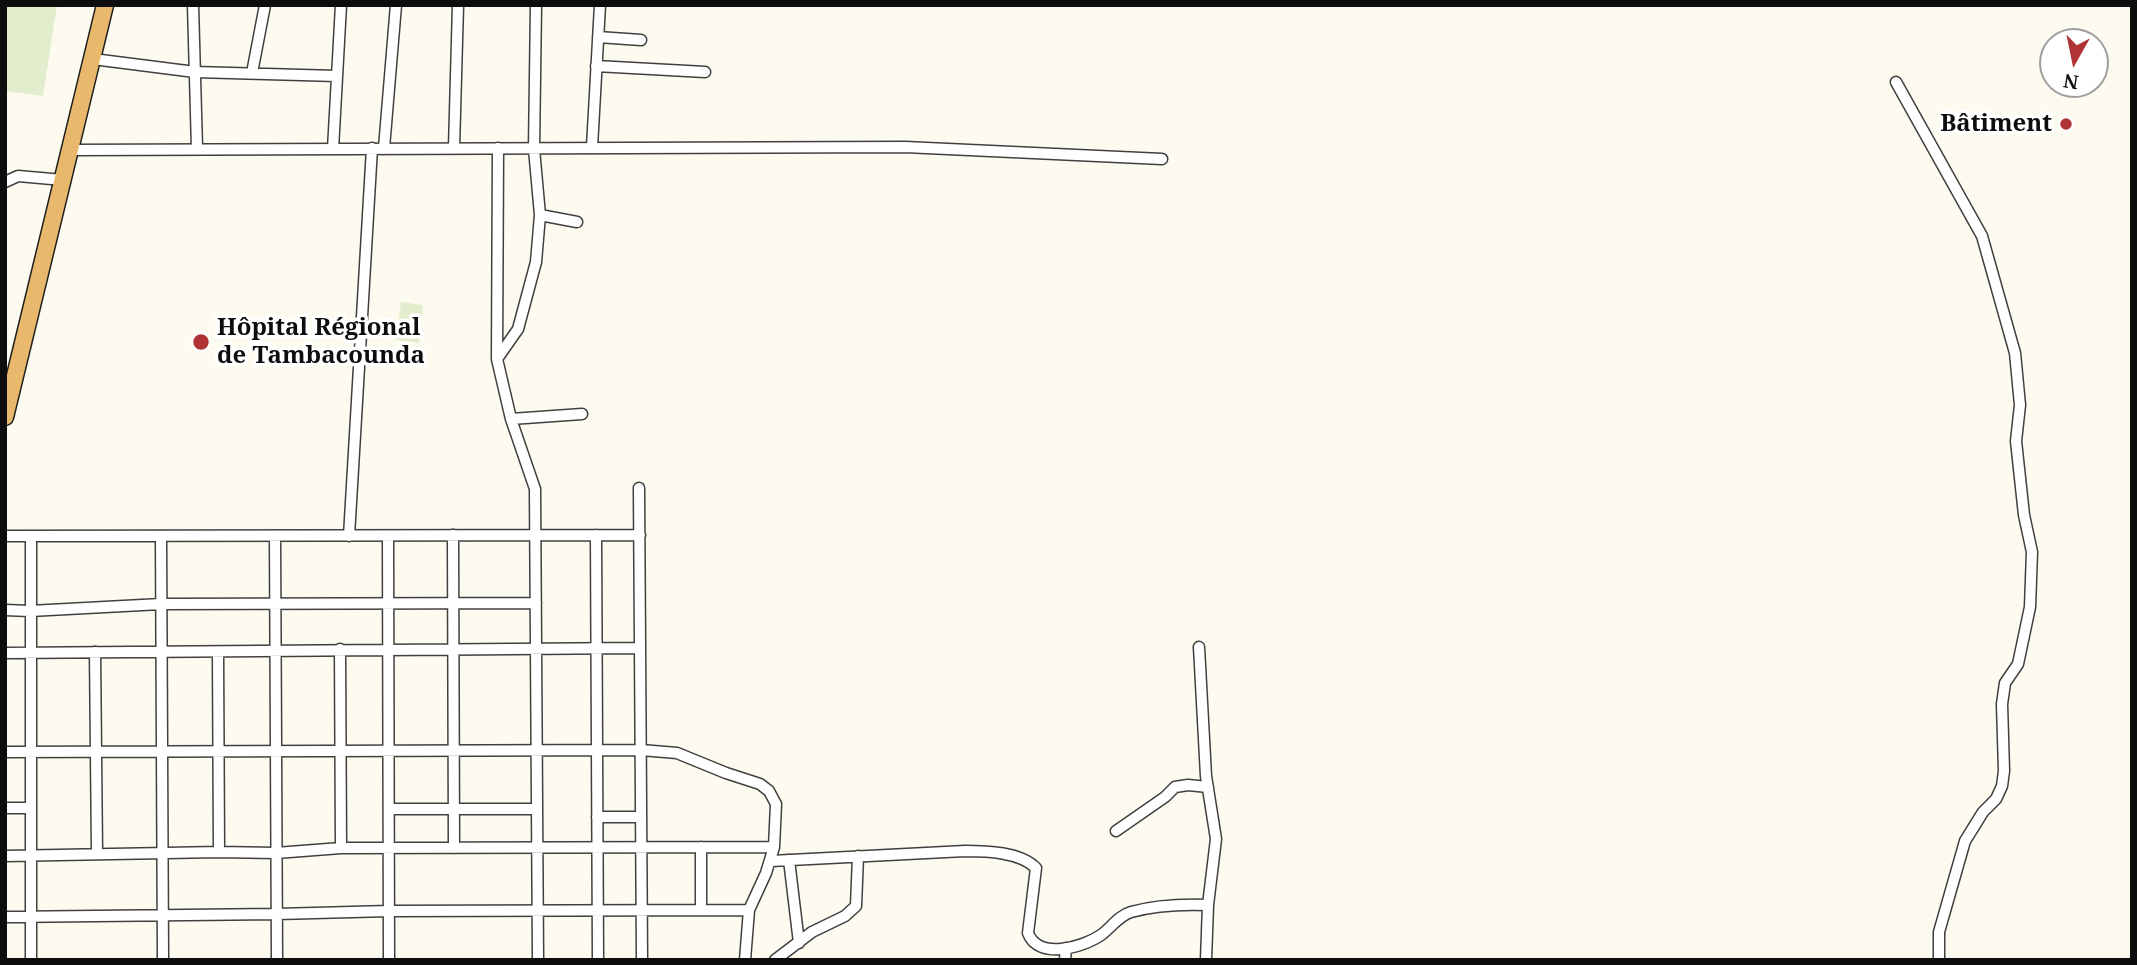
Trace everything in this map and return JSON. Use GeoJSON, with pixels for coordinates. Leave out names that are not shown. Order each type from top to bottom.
{"type":"FeatureCollection","features":[{"type":"Feature","properties":{"kind":"highway"},"geometry":{"type":"LineString","coordinates":[[5,416],[105,5]]}},
{"type":"Feature","properties":{"kind":"street"},"geometry":{"type":"LineString","coordinates":[[193,5],[197,149]]}},
{"type":"Feature","properties":{"kind":"street"},"geometry":{"type":"LineString","coordinates":[[252,73],[265,5]]}},
{"type":"Feature","properties":{"kind":"street"},"geometry":{"type":"LineString","coordinates":[[333,149],[341,5]]}},
{"type":"Feature","properties":{"kind":"street"},"geometry":{"type":"LineString","coordinates":[[384,148],[396,5]]}},
{"type":"Feature","properties":{"kind":"street"},"geometry":{"type":"LineString","coordinates":[[454,148],[458,5]]}},
{"type":"Feature","properties":{"kind":"street"},"geometry":{"type":"LineString","coordinates":[[497,359],[519,329],[536,262],[540,215],[534,149],[536,5]]}},
{"type":"Feature","properties":{"kind":"street"},"geometry":{"type":"LineString","coordinates":[[592,147],[600,5]]}},
{"type":"Feature","properties":{"kind":"street"},"geometry":{"type":"LineString","coordinates":[[598,37],[640,40]]}},
{"type":"Feature","properties":{"kind":"street"},"geometry":{"type":"LineString","coordinates":[[93,59],[195,72],[337,76]]}},
{"type":"Feature","properties":{"kind":"street"},"geometry":{"type":"LineString","coordinates":[[596,66],[705,72]]}},
{"type":"Feature","properties":{"kind":"street"},"geometry":{"type":"LineString","coordinates":[[1896,82],[1982,236],[2015,353],[2020,405],[2016,441],[2024,515],[2032,552],[2028,618],[2018,664],[2004,683],[2004,771],[2001,786],[1996,799],[1983,812],[1965,841],[1939,932],[1939,960]]}},
{"type":"Feature","properties":{"kind":"street"},"geometry":{"type":"LineString","coordinates":[[71,150],[905,147],[1162,159]]}},
{"type":"Feature","properties":{"kind":"street"},"geometry":{"type":"LineString","coordinates":[[349,536],[372,148]]}},
{"type":"Feature","properties":{"kind":"street"},"geometry":{"type":"LineString","coordinates":[[498,148],[497,359],[511,419],[535,489],[538,960]]}},
{"type":"Feature","properties":{"kind":"street"},"geometry":{"type":"LineString","coordinates":[[5,182],[18,176],[63,180]]}},
{"type":"Feature","properties":{"kind":"street"},"geometry":{"type":"LineString","coordinates":[[540,215],[577,222]]}},
{"type":"Feature","properties":{"kind":"street"},"geometry":{"type":"LineString","coordinates":[[511,419],[582,414]]}},
{"type":"Feature","properties":{"kind":"street"},"geometry":{"type":"LineString","coordinates":[[639,488],[642,960]]}},
{"type":"Feature","properties":{"kind":"street"},"geometry":{"type":"LineString","coordinates":[[453,535],[454,848]]}},
{"type":"Feature","properties":{"kind":"street"},"geometry":{"type":"LineString","coordinates":[[596,535],[598,960]]}},
{"type":"Feature","properties":{"kind":"street"},"geometry":{"type":"LineString","coordinates":[[5,536],[640,535]]}},
{"type":"Feature","properties":{"kind":"street"},"geometry":{"type":"LineString","coordinates":[[31,536],[31,960]]}},
{"type":"Feature","properties":{"kind":"street"},"geometry":{"type":"LineString","coordinates":[[161,536],[163,960]]}},
{"type":"Feature","properties":{"kind":"street"},"geometry":{"type":"LineString","coordinates":[[275,536],[277,960]]}},
{"type":"Feature","properties":{"kind":"street"},"geometry":{"type":"LineString","coordinates":[[388,536],[389,960]]}},
{"type":"Feature","properties":{"kind":"street"},"geometry":{"type":"LineString","coordinates":[[5,610],[161,604],[536,603]]}},
{"type":"Feature","properties":{"kind":"street"},"geometry":{"type":"LineString","coordinates":[[1199,647],[1208,787],[1216,839],[1208,905],[1206,960]]}},
{"type":"Feature","properties":{"kind":"street"},"geometry":{"type":"LineString","coordinates":[[5,653],[640,648]]}},
{"type":"Feature","properties":{"kind":"street"},"geometry":{"type":"LineString","coordinates":[[340,649],[341,848]]}},
{"type":"Feature","properties":{"kind":"street"},"geometry":{"type":"LineString","coordinates":[[95,652],[97,854]]}},
{"type":"Feature","properties":{"kind":"street"},"geometry":{"type":"LineString","coordinates":[[218,653],[219,852]]}},
{"type":"Feature","properties":{"kind":"street"},"geometry":{"type":"LineString","coordinates":[[5,752],[641,750],[677,753],[726,774],[760,784],[776,804],[774,847],[771,861],[749,910],[745,960]]}},
{"type":"Feature","properties":{"kind":"street"},"geometry":{"type":"LineString","coordinates":[[1116,831],[1175,787],[1208,787]]}},
{"type":"Feature","properties":{"kind":"street"},"geometry":{"type":"LineString","coordinates":[[5,808],[30,808]]}},
{"type":"Feature","properties":{"kind":"street"},"geometry":{"type":"LineString","coordinates":[[389,809],[537,808]]}},
{"type":"Feature","properties":{"kind":"street"},"geometry":{"type":"LineString","coordinates":[[597,817],[641,817]]}},
{"type":"Feature","properties":{"kind":"street"},"geometry":{"type":"LineString","coordinates":[[701,847],[701,910]]}},
{"type":"Feature","properties":{"kind":"street"},"geometry":{"type":"LineString","coordinates":[[5,856],[276,853],[341,848],[774,847]]}},
{"type":"Feature","properties":{"kind":"street"},"geometry":{"type":"LineString","coordinates":[[771,861],[906,852],[973,851],[1023,860],[1036,868],[1028,933],[1037,947],[1052,949],[1084,943],[1101,935],[1123,915],[1132,912],[1177,904],[1208,905]]}},
{"type":"Feature","properties":{"kind":"street"},"geometry":{"type":"LineString","coordinates":[[775,960],[813,932],[845,916],[856,906],[858,856]]}},
{"type":"Feature","properties":{"kind":"street"},"geometry":{"type":"LineString","coordinates":[[789,860],[799,943]]}},
{"type":"Feature","properties":{"kind":"street"},"geometry":{"type":"LineString","coordinates":[[5,916],[749,910]]}},
{"type":"Feature","properties":{"kind":"street"},"geometry":{"type":"LineString","coordinates":[[1065,960],[1066,948]]}},
{"type":"Feature","properties":{"kind":"green space"},"geometry":{"type":"Polygon","coordinates":[[[5,5],[57,5],[43,96],[5,91],[5,5]]]}},
{"type":"Feature","properties":{"kind":"green space"},"geometry":{"type":"Polygon","coordinates":[[[401,302],[423,305],[419,343],[396,340],[401,302]]]}},
{"type":"Feature","properties":{"kind":"place","name":"Bâtiment"},"geometry":{"type":"Point","coordinates":[2066,124]}},
{"type":"Feature","properties":{"kind":"place","name":"Hôpital Régional de Tambacounda"},"geometry":{"type":"Point","coordinates":[201,342]}}]}
